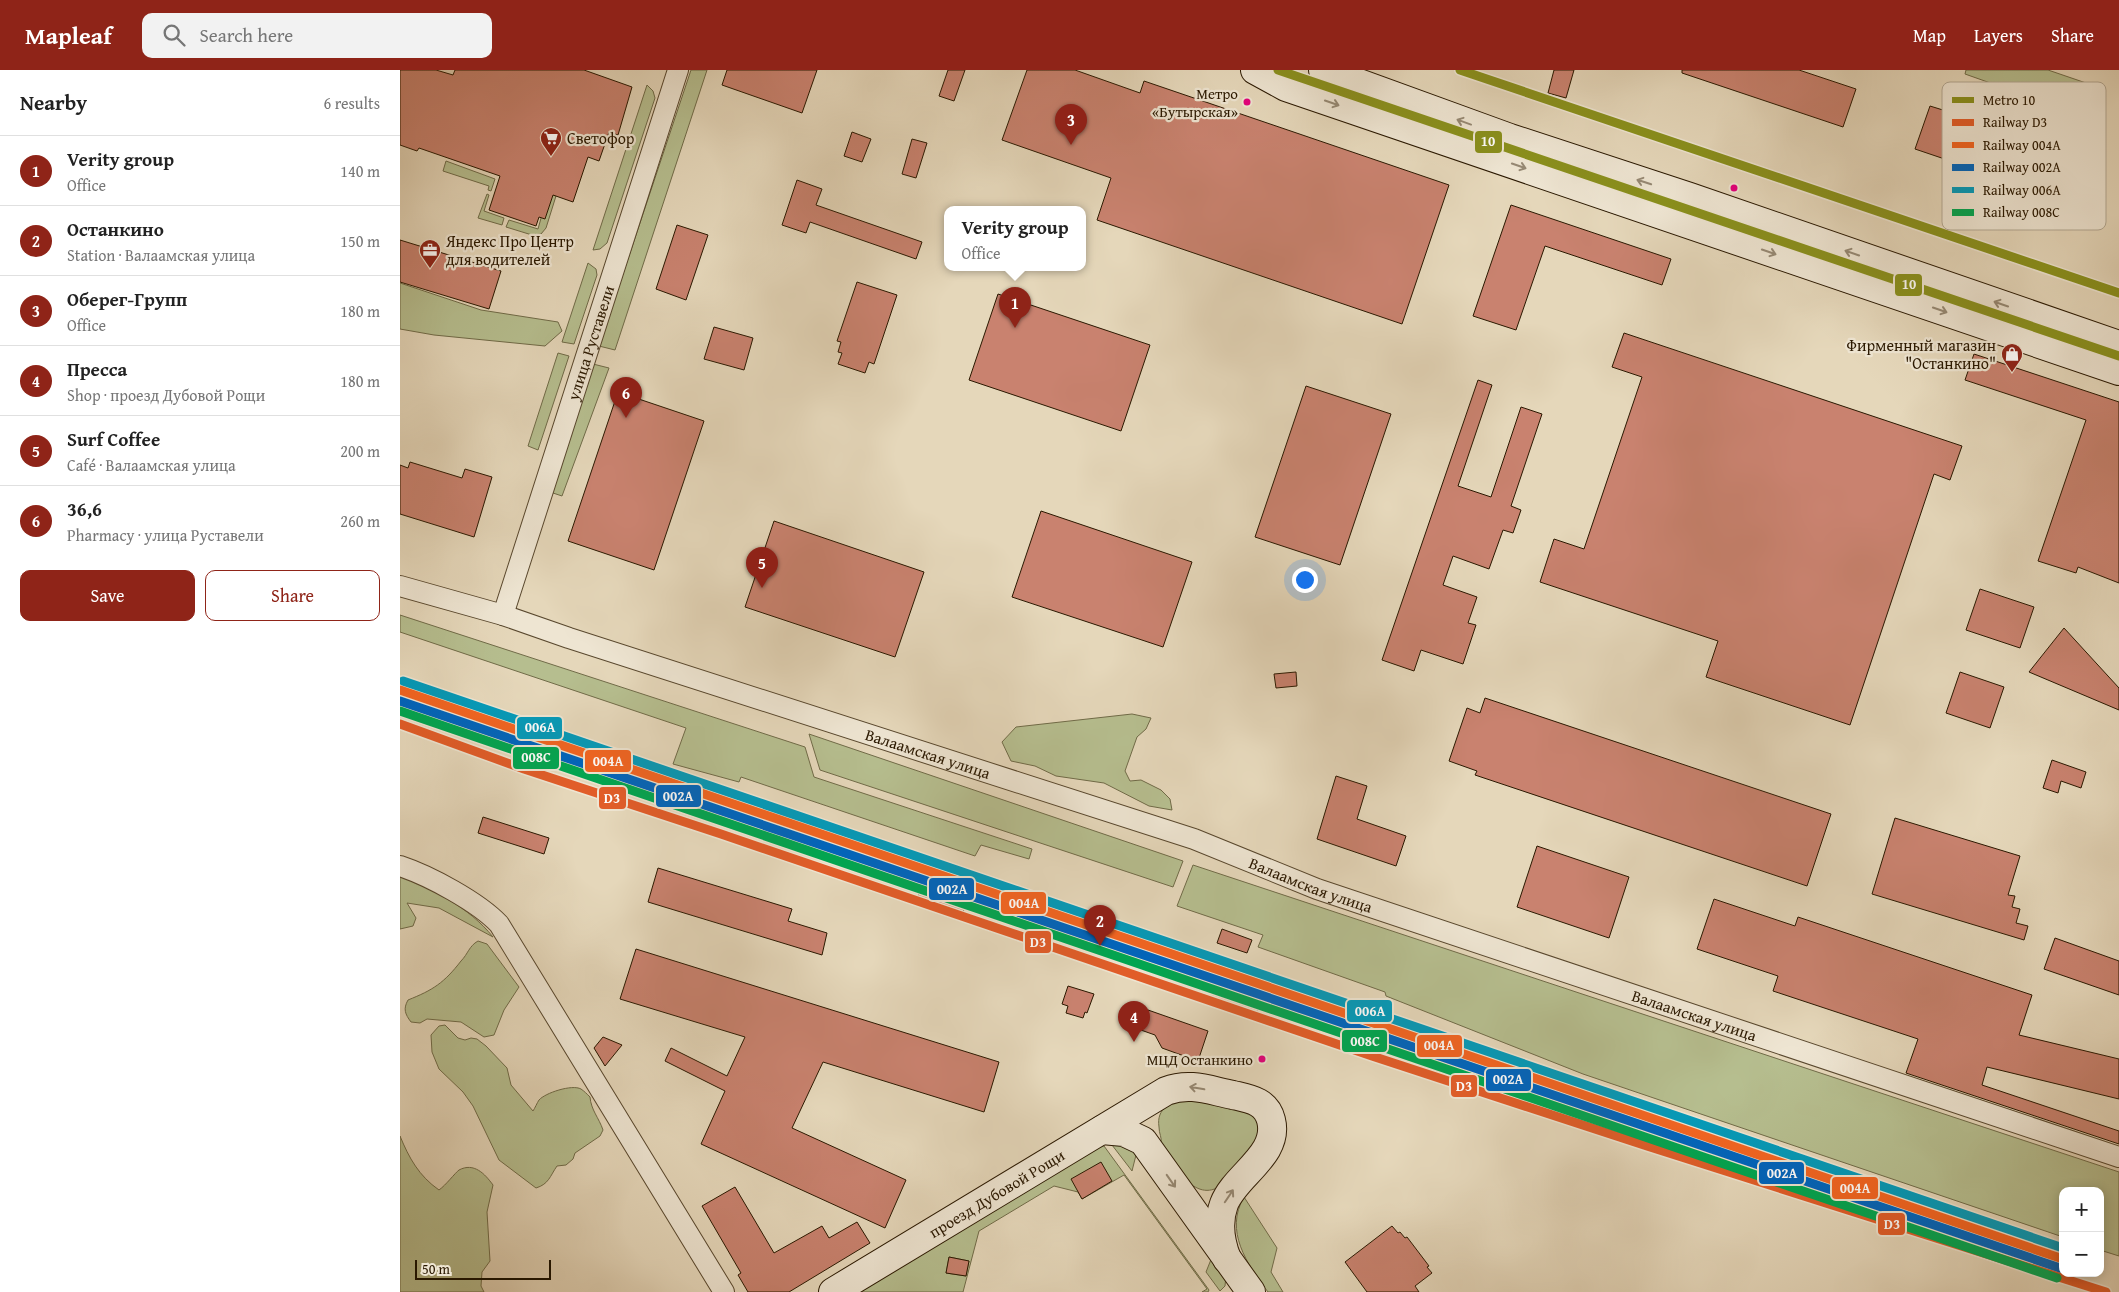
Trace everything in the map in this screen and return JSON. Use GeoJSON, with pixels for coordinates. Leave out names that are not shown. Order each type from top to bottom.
{"type":"FeatureCollection","features":[{"type":"Feature","properties":{"kind":"main road"},"geometry":{"type":"LineString","coordinates":[[1255,70],[1286,87],[2119,371]]}},
{"type":"Feature","properties":{"kind":"main road"},"geometry":{"type":"LineString","coordinates":[[1323,70],[1510,138],[1690,197],[2119,344]]}},
{"type":"Feature","properties":{"kind":"main road","name":"проезд Дубовой Рощи"},"geometry":{"type":"LineString","coordinates":[[833,1292],[1161,1094],[1179,1086],[1192,1086],[1252,1099],[1262,1104],[1269,1113],[1272,1136],[1268,1147],[1225,1202],[1220,1223],[1221,1242],[1227,1259]]}},
{"type":"Feature","properties":{"kind":"main road"},"geometry":{"type":"LineString","coordinates":[[1143,1142],[1148,1116],[1161,1094]]}},
{"type":"Feature","properties":{"kind":"main road"},"geometry":{"type":"LineString","coordinates":[[1102,1130],[1124,1132],[1143,1142],[1251,1292]]}},
{"type":"Feature","properties":{"kind":"street","name":"улица Руставели"},"geometry":{"type":"LineString","coordinates":[[503,615],[678,70]]}},
{"type":"Feature","properties":{"kind":"street","name":"Валаамская улица"},"geometry":{"type":"LineString","coordinates":[[400,586],[503,615],[1194,839],[1317,889],[2119,1157]]}},
{"type":"Feature","properties":{"kind":"street"},"geometry":{"type":"LineString","coordinates":[[400,866],[433,881],[471,902],[499,924],[724,1292]]}},
{"type":"Feature","properties":{"kind":"green space"},"geometry":{"type":"Polygon","coordinates":[[[691,70],[707,70],[615,350],[599,346],[691,70]]]}},
{"type":"Feature","properties":{"kind":"green space"},"geometry":{"type":"Polygon","coordinates":[[[1966,70],[2048,70],[2083,82],[1988,82],[1965,74],[1966,70]]]}},
{"type":"Feature","properties":{"kind":"green space"},"geometry":{"type":"Polygon","coordinates":[[[647,85],[653,91],[655,98],[607,243],[600,249],[593,250],[647,85]]]}},
{"type":"Feature","properties":{"kind":"green space"},"geometry":{"type":"Polygon","coordinates":[[[446,161],[495,179],[491,191],[488,190],[489,186],[443,171],[446,161]]]}},
{"type":"Feature","properties":{"kind":"green space"},"geometry":{"type":"Polygon","coordinates":[[[548,193],[556,196],[546,228],[541,234],[532,235],[506,227],[509,220],[538,229],[548,193]]]}},
{"type":"Feature","properties":{"kind":"green space"},"geometry":{"type":"Polygon","coordinates":[[[487,194],[489,195],[484,211],[504,218],[502,225],[478,218],[487,194]]]}},
{"type":"Feature","properties":{"kind":"green space"},"geometry":{"type":"Polygon","coordinates":[[[588,263],[596,269],[597,275],[574,344],[562,342],[588,263]]]}},
{"type":"Feature","properties":{"kind":"green space"},"geometry":{"type":"Polygon","coordinates":[[[400,283],[481,310],[558,322],[562,331],[545,346],[434,335],[400,329],[400,283]]]}},
{"type":"Feature","properties":{"kind":"green space"},"geometry":{"type":"Polygon","coordinates":[[[558,353],[569,356],[538,450],[528,446],[558,353]]]}},
{"type":"Feature","properties":{"kind":"green space"},"geometry":{"type":"Polygon","coordinates":[[[593,364],[609,368],[562,496],[550,492],[593,364]]]}},
{"type":"Feature","properties":{"kind":"green space"},"geometry":{"type":"Polygon","coordinates":[[[400,615],[805,747],[814,777],[1032,849],[1029,859],[981,845],[975,856],[741,777],[739,782],[673,764],[686,728],[400,632],[400,615]]]}},
{"type":"Feature","properties":{"kind":"green space"},"geometry":{"type":"Polygon","coordinates":[[[1132,714],[1151,718],[1146,729],[1137,737],[1125,771],[1130,781],[1141,780],[1161,790],[1170,799],[1172,810],[1149,806],[1104,783],[1056,776],[1035,766],[1011,761],[1002,742],[1016,727],[1132,714]]]}},
{"type":"Feature","properties":{"kind":"green space"},"geometry":{"type":"Polygon","coordinates":[[[809,734],[1183,861],[1173,887],[820,770],[809,734]]]}},
{"type":"Feature","properties":{"kind":"green space"},"geometry":{"type":"Polygon","coordinates":[[[1193,865],[2119,1172],[2119,1256],[2104,1251],[2104,1187],[2059,1187],[2059,1236],[1583,1074],[1386,996],[1385,992],[1258,947],[1263,935],[1177,906],[1193,865]]]}},
{"type":"Feature","properties":{"kind":"green space"},"geometry":{"type":"Polygon","coordinates":[[[400,875],[462,908],[493,937],[439,908],[407,903],[416,918],[413,926],[400,929],[400,875]]]}},
{"type":"Feature","properties":{"kind":"green space"},"geometry":{"type":"Polygon","coordinates":[[[478,941],[487,944],[519,987],[504,1010],[494,1035],[484,1037],[461,1022],[427,1019],[420,1023],[411,1022],[405,1011],[408,1000],[431,989],[443,980],[455,969],[478,941]]]}},
{"type":"Feature","properties":{"kind":"green space"},"geometry":{"type":"Polygon","coordinates":[[[445,1025],[458,1038],[465,1040],[477,1039],[486,1046],[507,1068],[511,1085],[533,1111],[542,1097],[553,1092],[565,1088],[582,1090],[590,1097],[603,1130],[600,1136],[575,1153],[573,1159],[566,1165],[557,1166],[547,1182],[536,1188],[499,1160],[473,1106],[463,1092],[439,1069],[432,1052],[431,1035],[439,1026],[445,1025]]]}},
{"type":"Feature","properties":{"kind":"green space"},"geometry":{"type":"Polygon","coordinates":[[[1187,1097],[1245,1111],[1254,1115],[1259,1124],[1257,1142],[1222,1185],[1212,1190],[1202,1190],[1186,1179],[1178,1171],[1161,1143],[1159,1120],[1162,1110],[1175,1101],[1187,1097]]]}},
{"type":"Feature","properties":{"kind":"green space"},"geometry":{"type":"Polygon","coordinates":[[[400,1136],[415,1166],[439,1190],[459,1170],[470,1167],[483,1173],[493,1185],[487,1212],[490,1261],[482,1272],[481,1286],[484,1292],[400,1292],[400,1136]]]}},
{"type":"Feature","properties":{"kind":"green space"},"geometry":{"type":"Polygon","coordinates":[[[1114,1137],[1130,1147],[1136,1155],[1132,1171],[1112,1145],[1114,1137]]]}},
{"type":"Feature","properties":{"kind":"green space"},"geometry":{"type":"Polygon","coordinates":[[[1104,1146],[1209,1290],[1208,1292],[1202,1292],[1207,1289],[1124,1175],[1082,1199],[1078,1192],[1054,1186],[979,1231],[963,1292],[857,1292],[1094,1149],[1104,1146]],[[949,1257],[946,1273],[966,1276],[969,1261],[949,1257]]]}},
{"type":"Feature","properties":{"kind":"green space"},"geometry":{"type":"Polygon","coordinates":[[[1244,1197],[1277,1248],[1271,1272],[1283,1292],[1268,1292],[1246,1259],[1241,1247],[1237,1235],[1236,1222],[1238,1210],[1244,1197]]]}},
{"type":"Feature","properties":{"kind":"green space"},"geometry":{"type":"Polygon","coordinates":[[[1212,1257],[1226,1276],[1225,1286],[1220,1291],[1206,1272],[1212,1257]]]}},
{"type":"Feature","properties":{"kind":"building"},"geometry":{"type":"Polygon","coordinates":[[[400,70],[436,70],[453,75],[455,70],[584,70],[632,87],[618,135],[609,132],[599,161],[588,157],[573,202],[553,195],[545,219],[539,217],[536,226],[489,210],[500,176],[419,148],[417,151],[400,145],[400,70]]]}},
{"type":"Feature","properties":{"kind":"building"},"geometry":{"type":"Polygon","coordinates":[[[727,70],[817,70],[802,113],[722,85],[727,70]]]}},
{"type":"Feature","properties":{"kind":"building"},"geometry":{"type":"Polygon","coordinates":[[[948,70],[965,70],[954,101],[939,96],[948,70]]]}},
{"type":"Feature","properties":{"kind":"building"},"geometry":{"type":"Polygon","coordinates":[[[1027,70],[1075,70],[1140,93],[1144,81],[1449,185],[1402,324],[1097,220],[1111,178],[1002,140],[1027,70]]]}},
{"type":"Feature","properties":{"kind":"building"},"geometry":{"type":"Polygon","coordinates":[[[1554,70],[1574,70],[1566,98],[1548,93],[1554,70]]]}},
{"type":"Feature","properties":{"kind":"building"},"geometry":{"type":"Polygon","coordinates":[[[1682,70],[1799,70],[1856,89],[1843,127],[1682,73],[1682,70]]]}},
{"type":"Feature","properties":{"kind":"building"},"geometry":{"type":"Polygon","coordinates":[[[1930,106],[1942,110],[1942,158],[1915,149],[1930,106]]]}},
{"type":"Feature","properties":{"kind":"building"},"geometry":{"type":"Polygon","coordinates":[[[852,132],[871,139],[862,162],[844,156],[852,132]]]}},
{"type":"Feature","properties":{"kind":"building"},"geometry":{"type":"Polygon","coordinates":[[[912,139],[927,143],[916,178],[902,174],[912,139]]]}},
{"type":"Feature","properties":{"kind":"building"},"geometry":{"type":"Polygon","coordinates":[[[797,180],[822,189],[816,205],[922,242],[916,259],[810,222],[806,233],[782,225],[797,180]]]}},
{"type":"Feature","properties":{"kind":"building"},"geometry":{"type":"Polygon","coordinates":[[[1511,205],[1671,259],[1662,285],[1545,246],[1516,330],[1473,316],[1511,205]]]}},
{"type":"Feature","properties":{"kind":"building"},"geometry":{"type":"Polygon","coordinates":[[[677,225],[708,235],[686,300],[656,289],[677,225]]]}},
{"type":"Feature","properties":{"kind":"building"},"geometry":{"type":"Polygon","coordinates":[[[400,240],[501,271],[489,309],[400,282],[400,240]]]}},
{"type":"Feature","properties":{"kind":"building"},"geometry":{"type":"Polygon","coordinates":[[[857,282],[897,295],[874,364],[869,362],[865,373],[838,364],[842,353],[838,352],[841,342],[837,341],[857,282]]]}},
{"type":"Feature","properties":{"kind":"building"},"geometry":{"type":"Polygon","coordinates":[[[998,294],[1150,345],[1121,431],[969,380],[998,294]]]}},
{"type":"Feature","properties":{"kind":"building"},"geometry":{"type":"Polygon","coordinates":[[[714,327],[753,338],[744,370],[704,359],[714,327]]]}},
{"type":"Feature","properties":{"kind":"building"},"geometry":{"type":"Polygon","coordinates":[[[1624,333],[1962,446],[1950,480],[1934,474],[1850,725],[1706,677],[1718,641],[1540,582],[1554,539],[1584,549],[1642,377],[1612,367],[1624,333]]]}},
{"type":"Feature","properties":{"kind":"building"},"geometry":{"type":"Polygon","coordinates":[[[1974,354],[2119,402],[2119,583],[2078,567],[2076,573],[2038,561],[2086,420],[1965,380],[1974,354]]]}},
{"type":"Feature","properties":{"kind":"building"},"geometry":{"type":"Polygon","coordinates":[[[1478,380],[1492,385],[1458,486],[1491,497],[1521,407],[1542,414],[1511,506],[1521,510],[1513,533],[1503,530],[1489,569],[1453,556],[1443,585],[1477,597],[1468,623],[1476,625],[1463,664],[1421,650],[1414,671],[1382,660],[1478,380]]]}},
{"type":"Feature","properties":{"kind":"building"},"geometry":{"type":"Polygon","coordinates":[[[1306,386],[1391,414],[1340,565],[1255,537],[1306,386]]]}},
{"type":"Feature","properties":{"kind":"building"},"geometry":{"type":"Polygon","coordinates":[[[618,392],[704,421],[654,570],[568,541],[618,392]]]}},
{"type":"Feature","properties":{"kind":"building"},"geometry":{"type":"Polygon","coordinates":[[[410,462],[462,478],[465,469],[492,477],[474,537],[400,514],[400,465],[408,468],[410,462]]]}},
{"type":"Feature","properties":{"kind":"building"},"geometry":{"type":"Polygon","coordinates":[[[1041,511],[1192,562],[1163,647],[1012,597],[1041,511]]]}},
{"type":"Feature","properties":{"kind":"building"},"geometry":{"type":"Polygon","coordinates":[[[774,521],[924,572],[895,657],[745,607],[774,521]]]}},
{"type":"Feature","properties":{"kind":"building"},"geometry":{"type":"Polygon","coordinates":[[[1980,589],[2034,607],[2020,648],[1966,630],[1980,589]]]}},
{"type":"Feature","properties":{"kind":"building"},"geometry":{"type":"Polygon","coordinates":[[[2064,628],[2119,688],[2119,710],[2029,672],[2064,628]]]}},
{"type":"Feature","properties":{"kind":"building"},"geometry":{"type":"Polygon","coordinates":[[[1296,672],[1297,686],[1276,688],[1274,674],[1296,672]]]}},
{"type":"Feature","properties":{"kind":"building"},"geometry":{"type":"Polygon","coordinates":[[[1960,672],[2004,687],[1990,728],[1946,713],[1960,672]]]}},
{"type":"Feature","properties":{"kind":"building"},"geometry":{"type":"Polygon","coordinates":[[[1485,698],[1831,814],[1807,886],[1475,775],[1477,771],[1449,761],[1467,708],[1480,713],[1485,698]]]}},
{"type":"Feature","properties":{"kind":"building"},"geometry":{"type":"Polygon","coordinates":[[[2052,760],[2086,772],[2081,788],[2061,781],[2058,793],[2043,788],[2052,760]]]}},
{"type":"Feature","properties":{"kind":"building"},"geometry":{"type":"Polygon","coordinates":[[[1336,776],[1367,786],[1357,819],[1406,836],[1396,866],[1317,839],[1336,776]]]}},
{"type":"Feature","properties":{"kind":"building"},"geometry":{"type":"Polygon","coordinates":[[[483,817],[549,838],[544,854],[478,833],[483,817]]]}},
{"type":"Feature","properties":{"kind":"building"},"geometry":{"type":"Polygon","coordinates":[[[1895,818],[2020,856],[2008,895],[2015,896],[2012,907],[2020,909],[2016,923],[2028,926],[2024,940],[1872,894],[1895,818]]]}},
{"type":"Feature","properties":{"kind":"building"},"geometry":{"type":"Polygon","coordinates":[[[1537,846],[1629,877],[1609,938],[1517,907],[1537,846]]]}},
{"type":"Feature","properties":{"kind":"building"},"geometry":{"type":"Polygon","coordinates":[[[658,868],[792,909],[788,921],[827,933],[822,955],[648,902],[658,868]]]}},
{"type":"Feature","properties":{"kind":"building"},"geometry":{"type":"Polygon","coordinates":[[[922,884],[968,899],[963,912],[918,897],[922,884]]]}},
{"type":"Feature","properties":{"kind":"building"},"geometry":{"type":"Polygon","coordinates":[[[1714,899],[1795,926],[1798,917],[2032,995],[2019,1035],[2119,1059],[2119,1099],[1987,1067],[1982,1085],[2119,1131],[2119,1144],[1906,1073],[1918,1039],[1773,991],[1778,976],[1697,949],[1714,899]]]}},
{"type":"Feature","properties":{"kind":"building"},"geometry":{"type":"Polygon","coordinates":[[[1222,929],[1252,940],[1247,953],[1217,943],[1222,929]]]}},
{"type":"Feature","properties":{"kind":"building"},"geometry":{"type":"Polygon","coordinates":[[[2055,938],[2119,961],[2119,995],[2044,969],[2055,938]]]}},
{"type":"Feature","properties":{"kind":"building"},"geometry":{"type":"Polygon","coordinates":[[[636,949],[999,1062],[984,1112],[823,1062],[792,1128],[906,1180],[885,1228],[701,1144],[725,1091],[665,1061],[671,1048],[727,1076],[745,1037],[620,999],[636,949]]]}},
{"type":"Feature","properties":{"kind":"building"},"geometry":{"type":"Polygon","coordinates":[[[1216,983],[1262,998],[1257,1012],[1211,997],[1216,983]]]}},
{"type":"Feature","properties":{"kind":"building"},"geometry":{"type":"Polygon","coordinates":[[[1068,986],[1094,994],[1087,1013],[1085,1012],[1083,1018],[1066,1013],[1068,1006],[1062,1004],[1068,986]]]}},
{"type":"Feature","properties":{"kind":"building"},"geometry":{"type":"Polygon","coordinates":[[[1148,1010],[1208,1031],[1198,1061],[1162,1048],[1155,1035],[1138,1029],[1148,1010]]]}},
{"type":"Feature","properties":{"kind":"building"},"geometry":{"type":"Polygon","coordinates":[[[603,1037],[622,1045],[605,1066],[594,1048],[603,1037]]]}},
{"type":"Feature","properties":{"kind":"building"},"geometry":{"type":"Polygon","coordinates":[[[1101,1162],[1112,1181],[1082,1199],[1071,1179],[1101,1162]]]}},
{"type":"Feature","properties":{"kind":"building"},"geometry":{"type":"Polygon","coordinates":[[[735,1187],[774,1253],[822,1226],[829,1238],[857,1222],[870,1243],[789,1292],[748,1292],[738,1275],[741,1273],[702,1206],[735,1187]]]}},
{"type":"Feature","properties":{"kind":"building"},"geometry":{"type":"Polygon","coordinates":[[[1392,1226],[1398,1233],[1400,1232],[1405,1238],[1407,1237],[1429,1266],[1427,1267],[1432,1273],[1415,1286],[1419,1292],[1367,1292],[1345,1262],[1392,1226]]]}},
{"type":"Feature","properties":{"kind":"building"},"geometry":{"type":"Polygon","coordinates":[[[949,1257],[969,1261],[966,1276],[946,1273],[949,1257]]]}},
{"type":"Feature","properties":{"kind":"metro line","name":"10"},"geometry":{"type":"LineString","coordinates":[[1278,70],[2119,356]]}},
{"type":"Feature","properties":{"kind":"metro line","name":"10"},"geometry":{"type":"LineString","coordinates":[[1460,70],[2119,293]]}},
{"type":"Feature","properties":{"kind":"rail line","name":"006А"},"geometry":{"type":"LineString","coordinates":[[403,681],[2059,1247]]}},
{"type":"Feature","properties":{"kind":"rail line","name":"004А"},"geometry":{"type":"LineString","coordinates":[[400,690],[2059,1258]]}},
{"type":"Feature","properties":{"kind":"rail line","name":"002А"},"geometry":{"type":"LineString","coordinates":[[400,701],[2059,1268]]}},
{"type":"Feature","properties":{"kind":"rail line","name":"008С"},"geometry":{"type":"LineString","coordinates":[[400,711],[2057,1278]]}},
{"type":"Feature","properties":{"kind":"rail line","name":"D3"},"geometry":{"type":"LineString","coordinates":[[400,724],[524,769],[721,834],[1372,1056],[1647,1146],[2106,1292]]}},
{"type":"Feature","properties":{"kind":"place","name":"Метро «Бутырская»"},"geometry":{"type":"Point","coordinates":[1247,102]}},
{"type":"Feature","properties":{"kind":"place","name":"Оберег-Групп"},"geometry":{"type":"Point","coordinates":[1071,145]}},
{"type":"Feature","properties":{"kind":"place","name":"Светофор"},"geometry":{"type":"Point","coordinates":[551,157]}},
{"type":"Feature","properties":{"kind":"place","name":"Яндекс Про Центр для водителей"},"geometry":{"type":"Point","coordinates":[430,269]}},
{"type":"Feature","properties":{"kind":"place","name":"Verity group"},"geometry":{"type":"Point","coordinates":[1015,328]}},
{"type":"Feature","properties":{"kind":"place","name":"Фирменный магазин \"Останкино\""},"geometry":{"type":"Point","coordinates":[2012,373]}},
{"type":"Feature","properties":{"kind":"place","name":"36,6"},"geometry":{"type":"Point","coordinates":[626,418]}},
{"type":"Feature","properties":{"kind":"place","name":"Surf Coffee"},"geometry":{"type":"Point","coordinates":[762,588]}},
{"type":"Feature","properties":{"kind":"place","name":"Останкино"},"geometry":{"type":"Point","coordinates":[1100,946]}},
{"type":"Feature","properties":{"kind":"place","name":"Пресса"},"geometry":{"type":"Point","coordinates":[1134,1042]}},
{"type":"Feature","properties":{"kind":"place","name":"МЦД Останкино"},"geometry":{"type":"Point","coordinates":[1262,1059]}}]}
